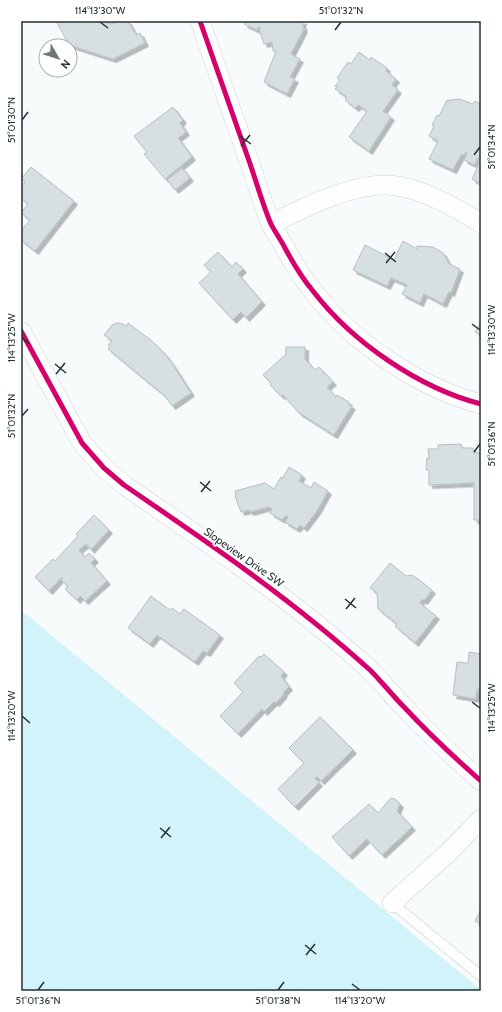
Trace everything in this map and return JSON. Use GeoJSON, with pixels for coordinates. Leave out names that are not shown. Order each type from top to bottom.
{"type":"FeatureCollection","features":[{"type":"Feature","properties":{"kind":"street"},"geometry":{"type":"LineString","coordinates":[[200,21],[271,224],[294,264],[313,291],[346,327],[404,371],[435,387],[466,400],[481,404]]}},
{"type":"Feature","properties":{"kind":"street"},"geometry":{"type":"LineString","coordinates":[[271,224],[295,211],[323,200],[356,189],[383,185],[398,186],[428,196],[445,203],[481,223]]}},
{"type":"Feature","properties":{"kind":"street","name":"Slopeview Drive SW"},"geometry":{"type":"LineString","coordinates":[[21,332],[82,443],[104,468],[124,485],[282,596],[319,626],[371,671],[404,708],[451,755],[481,781]]}},
{"type":"Feature","properties":{"kind":"street"},"geometry":{"type":"LineString","coordinates":[[392,903],[448,853],[481,819]]}},
{"type":"Feature","properties":{"kind":"lane"},"geometry":{"type":"LineString","coordinates":[[392,903],[481,976]]}},
{"type":"Feature","properties":{"kind":"shaded area"},"geometry":{"type":"Polygon","coordinates":[[[21,610],[481,990],[481,991],[21,991],[21,610]]]}},
{"type":"Feature","properties":{"kind":"building"},"geometry":{"type":"Polygon","coordinates":[[[56,21],[103,21],[111,24],[120,21],[128,21],[136,35],[140,33],[145,43],[113,59],[78,48],[78,38],[65,38],[56,21]]]}},
{"type":"Feature","properties":{"kind":"building"},"geometry":{"type":"Polygon","coordinates":[[[246,21],[304,21],[302,23],[304,29],[291,54],[300,59],[290,77],[295,79],[287,94],[264,82],[276,51],[273,51],[272,42],[264,44],[259,29],[261,29],[258,27],[257,30],[244,24],[246,21]]]}},
{"type":"Feature","properties":{"kind":"building"},"geometry":{"type":"Polygon","coordinates":[[[359,52],[370,60],[371,57],[387,68],[386,71],[396,79],[392,85],[398,90],[383,111],[391,117],[369,151],[349,137],[367,111],[358,105],[356,108],[354,107],[345,100],[347,97],[335,89],[337,87],[335,86],[340,80],[337,78],[348,62],[351,64],[359,52]]]}},
{"type":"Feature","properties":{"kind":"building"},"geometry":{"type":"Polygon","coordinates":[[[460,99],[473,104],[475,101],[481,104],[481,184],[472,179],[479,164],[479,159],[477,158],[475,165],[464,160],[467,153],[466,152],[465,154],[461,155],[453,170],[429,159],[438,141],[429,136],[437,115],[439,116],[447,100],[460,99]]]}},
{"type":"Feature","properties":{"kind":"building"},"geometry":{"type":"Polygon","coordinates":[[[173,107],[183,120],[180,123],[186,132],[178,138],[192,157],[165,179],[144,154],[147,152],[134,136],[173,107]]]}},
{"type":"Feature","properties":{"kind":"building"},"geometry":{"type":"Polygon","coordinates":[[[31,167],[74,201],[35,251],[21,240],[21,231],[30,220],[21,213],[28,204],[21,198],[21,187],[25,182],[21,179],[31,167]]]}},
{"type":"Feature","properties":{"kind":"building"},"geometry":{"type":"Polygon","coordinates":[[[182,168],[190,178],[175,190],[167,180],[182,168]]]}},
{"type":"Feature","properties":{"kind":"building"},"geometry":{"type":"Polygon","coordinates":[[[403,241],[417,249],[417,246],[433,247],[443,253],[449,264],[460,269],[451,293],[449,292],[443,304],[424,294],[420,303],[402,294],[407,285],[391,278],[387,286],[353,270],[365,245],[394,260],[403,241]]]}},
{"type":"Feature","properties":{"kind":"building"},"geometry":{"type":"Polygon","coordinates":[[[218,252],[232,267],[236,262],[243,269],[238,274],[262,302],[246,318],[241,312],[233,320],[199,283],[211,272],[204,265],[218,252]]]}},
{"type":"Feature","properties":{"kind":"building"},"geometry":{"type":"Polygon","coordinates":[[[481,322],[481,335],[475,332],[481,322]]]}},
{"type":"Feature","properties":{"kind":"building"},"geometry":{"type":"Polygon","coordinates":[[[116,323],[127,326],[128,323],[152,341],[171,362],[191,393],[172,406],[165,396],[108,349],[110,346],[108,345],[112,341],[104,335],[112,325],[116,323]]]}},
{"type":"Feature","properties":{"kind":"building"},"geometry":{"type":"Polygon","coordinates":[[[286,347],[305,347],[305,359],[315,370],[319,367],[333,382],[327,387],[336,397],[337,395],[349,402],[348,404],[352,406],[334,435],[300,414],[283,395],[281,396],[270,385],[271,383],[263,375],[286,354],[286,347]]]}},
{"type":"Feature","properties":{"kind":"building"},"geometry":{"type":"Polygon","coordinates":[[[461,444],[462,448],[473,448],[474,453],[481,453],[481,520],[474,520],[474,483],[429,485],[429,470],[426,470],[427,458],[429,458],[428,449],[438,449],[438,445],[461,444]]]}},
{"type":"Feature","properties":{"kind":"building"},"geometry":{"type":"Polygon","coordinates":[[[289,467],[302,475],[299,481],[311,488],[314,482],[328,491],[317,511],[304,528],[300,525],[297,529],[285,522],[288,517],[285,516],[282,520],[270,513],[272,509],[269,507],[250,512],[249,510],[241,512],[235,496],[235,491],[265,483],[274,489],[281,477],[283,478],[289,467]]]}},
{"type":"Feature","properties":{"kind":"building"},"geometry":{"type":"Polygon","coordinates":[[[94,515],[109,530],[91,550],[86,544],[79,550],[85,557],[89,553],[95,559],[91,563],[107,581],[85,601],[80,596],[77,600],[65,589],[68,586],[62,581],[62,577],[49,591],[35,577],[53,559],[55,561],[78,536],[76,534],[94,515]]]}},
{"type":"Feature","properties":{"kind":"building"},"geometry":{"type":"Polygon","coordinates":[[[390,563],[406,576],[412,575],[432,590],[424,601],[422,599],[420,603],[436,616],[415,643],[395,626],[397,624],[378,609],[377,593],[370,588],[390,563]]]}},
{"type":"Feature","properties":{"kind":"building"},"geometry":{"type":"Polygon","coordinates":[[[151,596],[170,610],[172,608],[180,614],[184,609],[220,635],[207,653],[203,651],[195,662],[157,635],[150,644],[128,628],[151,596]]]}},
{"type":"Feature","properties":{"kind":"building"},"geometry":{"type":"Polygon","coordinates":[[[469,652],[481,654],[481,689],[477,689],[476,699],[453,695],[457,662],[468,663],[469,652]]]}},
{"type":"Feature","properties":{"kind":"building"},"geometry":{"type":"Polygon","coordinates":[[[264,654],[284,672],[281,676],[289,687],[276,703],[274,702],[264,712],[262,709],[238,734],[220,716],[243,692],[234,683],[259,656],[261,657],[264,654]]]}},
{"type":"Feature","properties":{"kind":"building"},"geometry":{"type":"Polygon","coordinates":[[[320,717],[353,750],[321,781],[317,777],[315,778],[319,783],[295,807],[278,789],[304,763],[289,748],[320,717]]]}},
{"type":"Feature","properties":{"kind":"building"},"geometry":{"type":"Polygon","coordinates":[[[391,798],[395,799],[400,804],[397,811],[412,827],[382,855],[367,839],[349,856],[332,837],[369,804],[378,813],[391,798]]]}},
{"type":"Feature","properties":{"kind":"building"},"geometry":{"type":"Polygon","coordinates":[[[481,910],[481,924],[475,921],[481,910]]]}},
{"type":"Feature","properties":{"kind":"cycle path"},"geometry":{"type":"LineString","coordinates":[[200,21],[271,224],[294,265],[305,281],[329,310],[347,328],[388,361],[434,387],[458,397],[481,404]]}},
{"type":"Feature","properties":{"kind":"cycle path"},"geometry":{"type":"LineString","coordinates":[[21,331],[82,443],[104,468],[124,485],[250,573],[311,620],[370,670],[423,727],[481,781]]}}]}
